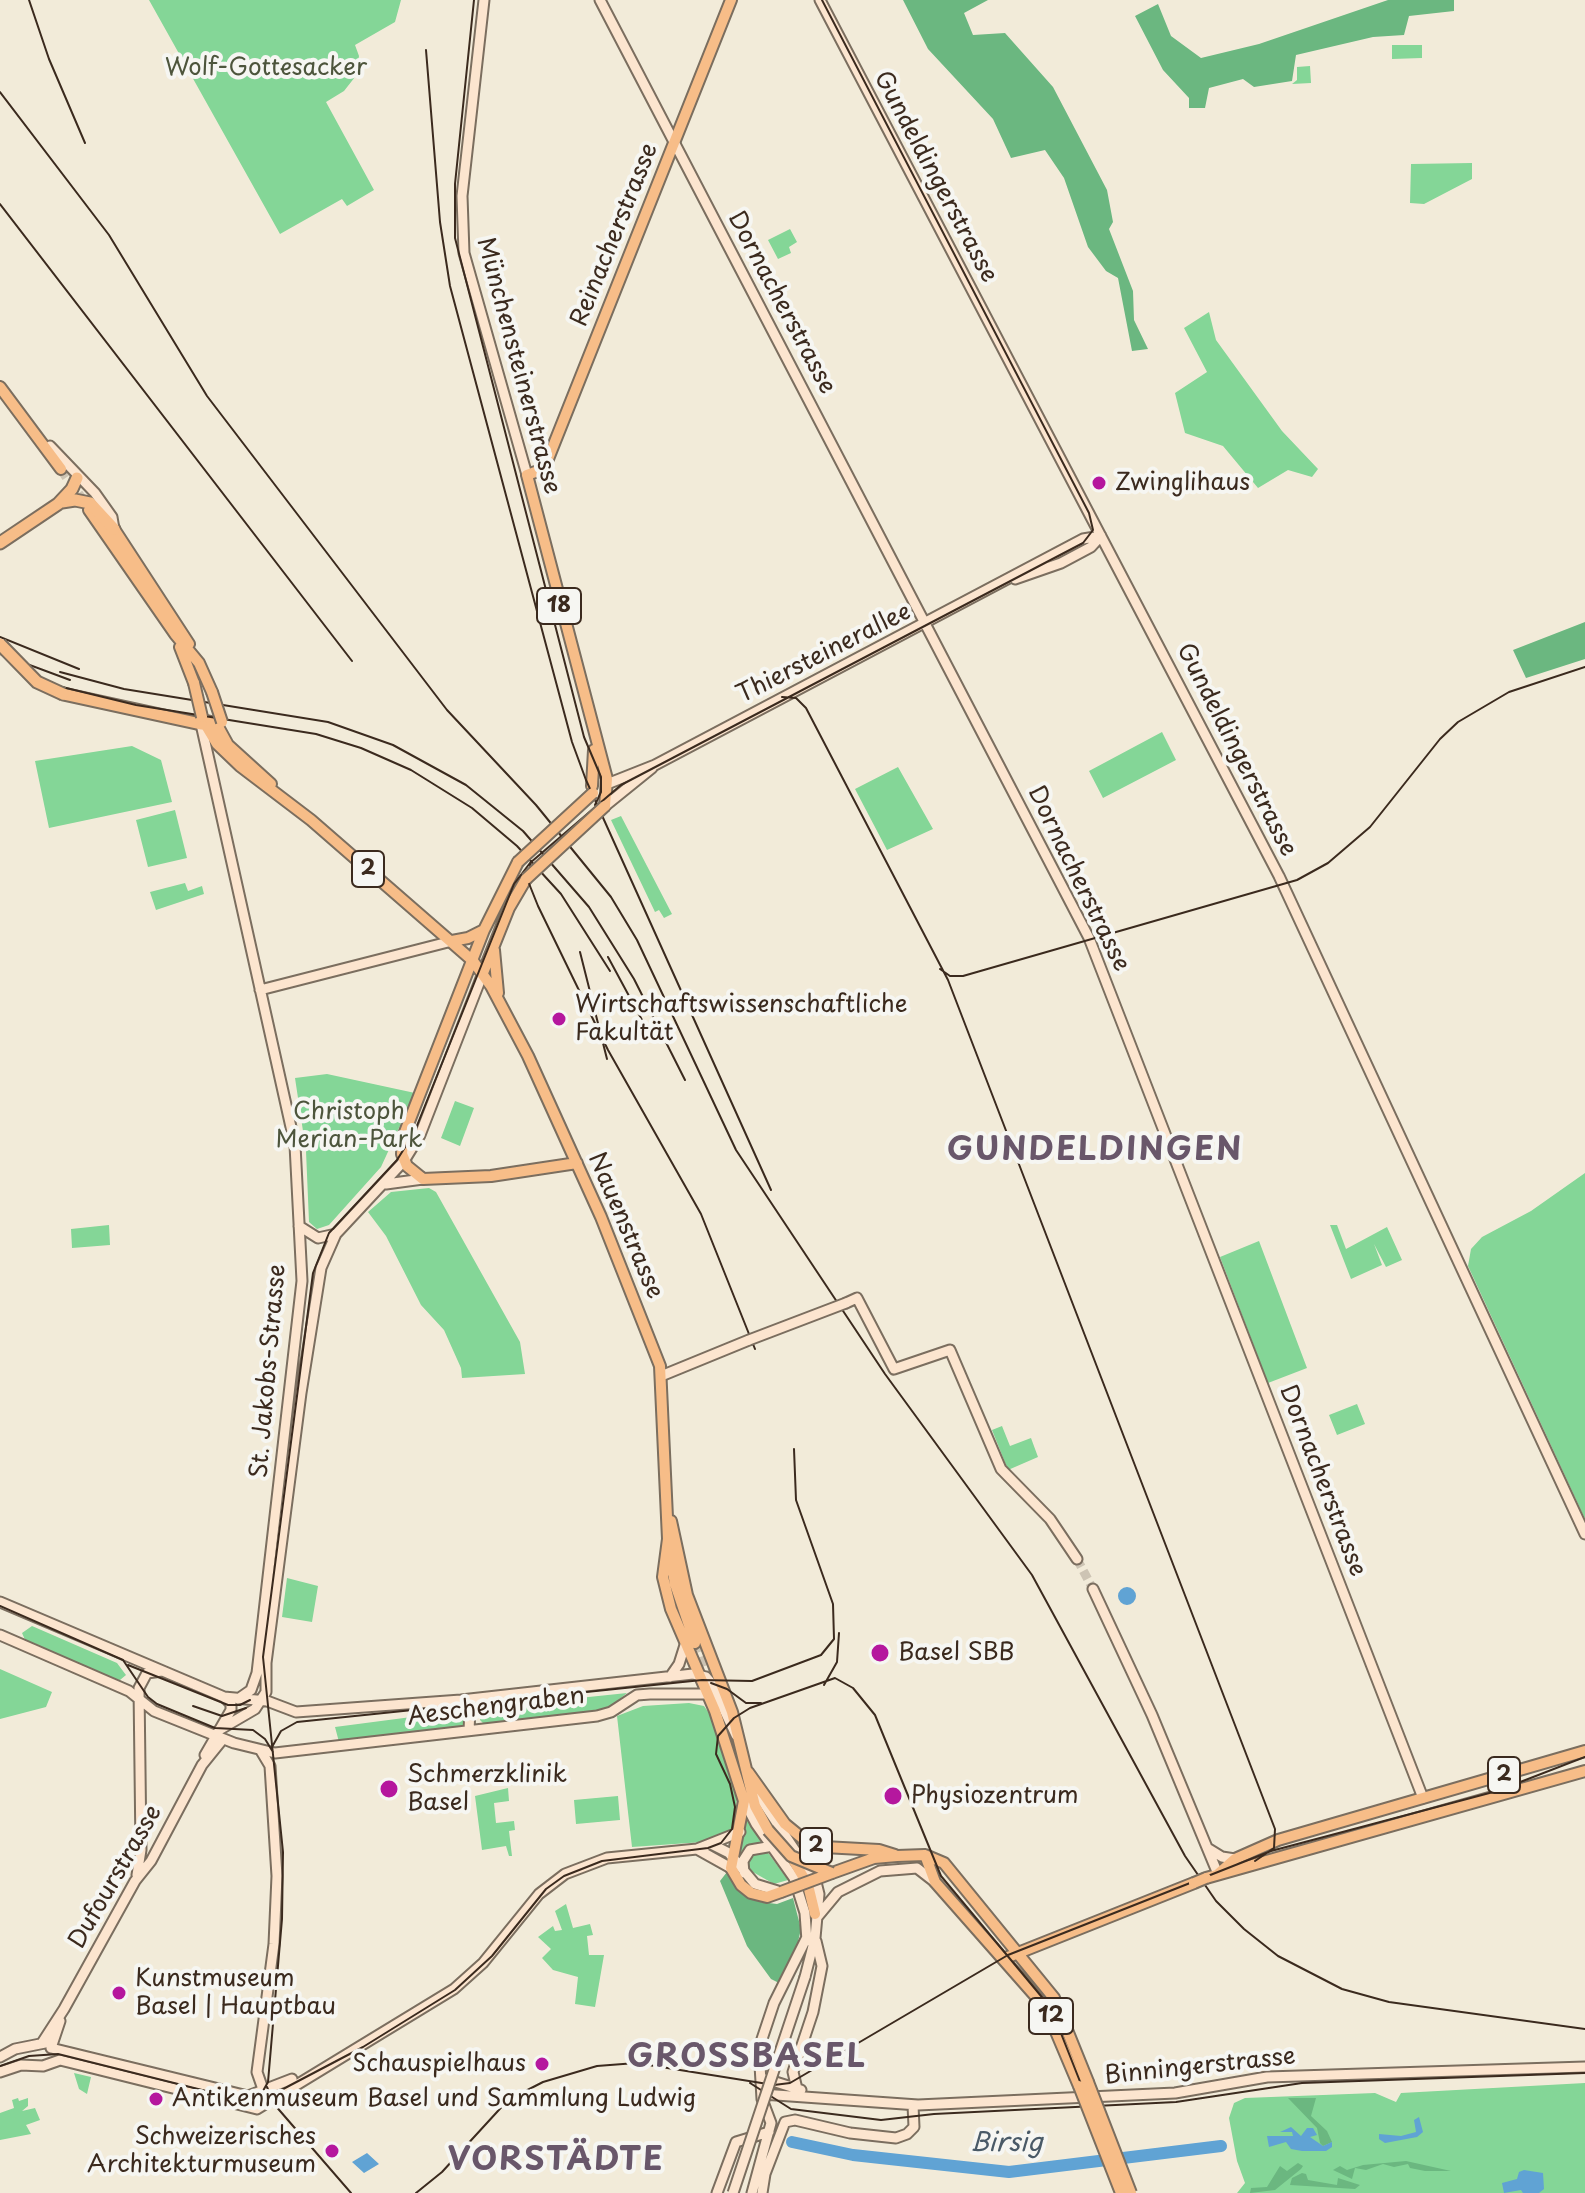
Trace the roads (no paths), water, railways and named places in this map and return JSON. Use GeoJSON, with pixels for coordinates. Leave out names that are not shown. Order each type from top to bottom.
{"type":"FeatureCollection","features":[{"type":"Feature","properties":{"kind":"highway"},"geometry":{"type":"LineString","coordinates":[[0,543],[58,504],[72,489],[77,478]]}},
{"type":"Feature","properties":{"kind":"highway"},"geometry":{"type":"LineString","coordinates":[[58,504],[83,501],[110,524]]}},
{"type":"Feature","properties":{"kind":"highway"},"geometry":{"type":"LineString","coordinates":[[0,644],[47,688],[155,715],[201,721]]}},
{"type":"Feature","properties":{"kind":"highway"},"geometry":{"type":"LineString","coordinates":[[155,715],[201,721]]}},
{"type":"Feature","properties":{"kind":"main road","name":"Münchensteinerstrasse"},"geometry":{"type":"LineString","coordinates":[[484,0],[462,196],[464,253],[527,475],[594,736],[612,782],[605,806]]}},
{"type":"Feature","properties":{"kind":"main road","name":"Dornacherstrasse"},"geometry":{"type":"LineString","coordinates":[[600,0],[1090,940],[1429,1817]]}},
{"type":"Feature","properties":{"kind":"main road","name":"Reinacherstrasse"},"geometry":{"type":"LineString","coordinates":[[527,475],[538,471],[548,459],[731,0]]}},
{"type":"Feature","properties":{"kind":"main road","name":"Gundeldingerstrasse"},"geometry":{"type":"LineString","coordinates":[[820,0],[1291,900],[1585,1534]]}},
{"type":"Feature","properties":{"kind":"main road"},"geometry":{"type":"LineString","coordinates":[[0,380],[77,478],[95,493],[112,517],[110,524],[181,628],[199,663]]}},
{"type":"Feature","properties":{"kind":"main road"},"geometry":{"type":"LineString","coordinates":[[0,387],[61,469]]}},
{"type":"Feature","properties":{"kind":"main road","name":"St. Jakobs-Strasse"},"geometry":{"type":"LineString","coordinates":[[89,510],[175,634],[199,663],[212,692]]}},
{"type":"Feature","properties":{"kind":"main road","name":"Thiersteinerallee"},"geometry":{"type":"LineString","coordinates":[[612,782],[655,765],[1083,539],[1101,536]]}},
{"type":"Feature","properties":{"kind":"main road","name":"St. Jakobs-Strasse"},"geometry":{"type":"LineString","coordinates":[[175,634],[194,683],[295,1145],[302,1281],[300,1314],[257,1673],[249,1693],[238,1699]]}},
{"type":"Feature","properties":{"kind":"main road"},"geometry":{"type":"LineString","coordinates":[[212,692],[201,721],[216,723],[228,745],[235,750]]}},
{"type":"Feature","properties":{"kind":"main road","name":"2"},"geometry":{"type":"LineString","coordinates":[[212,692],[235,750],[283,798]]}},
{"type":"Feature","properties":{"kind":"main road","name":"2"},"geometry":{"type":"LineString","coordinates":[[201,721],[236,763],[283,798],[452,941],[483,973]]}},
{"type":"Feature","properties":{"kind":"main road","name":"Münchensteinerstrasse"},"geometry":{"type":"LineString","coordinates":[[590,793],[594,736]]}},
{"type":"Feature","properties":{"kind":"main road","name":"Thiersteinerallee"},"geometry":{"type":"LineString","coordinates":[[605,806],[655,765]]}},
{"type":"Feature","properties":{"kind":"main road"},"geometry":{"type":"LineString","coordinates":[[423,1179],[404,1161],[403,1137],[484,930],[518,862],[590,793],[612,782],[625,791]]}},
{"type":"Feature","properties":{"kind":"main road"},"geometry":{"type":"LineString","coordinates":[[299,1226],[318,1238],[336,1234],[404,1161],[420,1135],[497,935],[526,879],[605,806]]}},
{"type":"Feature","properties":{"kind":"main road"},"geometry":{"type":"LineString","coordinates":[[260,990],[468,938],[484,930]]}},
{"type":"Feature","properties":{"kind":"main road"},"geometry":{"type":"LineString","coordinates":[[497,935],[494,954],[499,999]]}},
{"type":"Feature","properties":{"kind":"main road","name":"Nauenstrasse"},"geometry":{"type":"LineString","coordinates":[[483,973],[499,999],[577,1163],[649,1332],[661,1376],[668,1539],[690,1644]]}},
{"type":"Feature","properties":{"kind":"main road"},"geometry":{"type":"LineString","coordinates":[[383,1185],[423,1179],[491,1176],[577,1163]]}},
{"type":"Feature","properties":{"kind":"main road","name":"St. Jakobs-Strasse"},"geometry":{"type":"LineString","coordinates":[[263,1701],[301,1393],[321,1268],[336,1234]]}},
{"type":"Feature","properties":{"kind":"main road"},"geometry":{"type":"LineString","coordinates":[[661,1376],[857,1298],[891,1367],[907,1366],[950,1350],[1001,1469],[1050,1519],[1077,1559]]}},
{"type":"Feature","properties":{"kind":"main road","name":"Nauenstrasse"},"geometry":{"type":"LineString","coordinates":[[667,1512],[678,1541],[687,1595],[732,1712],[736,1735]]}},
{"type":"Feature","properties":{"kind":"main road"},"geometry":{"type":"LineString","coordinates":[[1093,1589],[1218,1874]]}},
{"type":"Feature","properties":{"kind":"main road"},"geometry":{"type":"LineString","coordinates":[[0,1602],[224,1697],[263,1701]]}},
{"type":"Feature","properties":{"kind":"main road","name":"Aeschengraben"},"geometry":{"type":"LineString","coordinates":[[0,1635],[129,1691],[154,1711],[261,1751],[284,1753],[597,1716],[611,1712],[637,1695],[691,1691],[708,1694]]}},
{"type":"Feature","properties":{"kind":"main road"},"geometry":{"type":"LineString","coordinates":[[690,1644],[744,1801],[751,1818],[773,1846],[799,1890],[822,1966],[818,1993],[790,2090]]}},
{"type":"Feature","properties":{"kind":"main road"},"geometry":{"type":"LineString","coordinates":[[670,1677],[690,1644]]}},
{"type":"Feature","properties":{"kind":"main road"},"geometry":{"type":"LineString","coordinates":[[135,1881],[141,1834],[140,1700],[144,1675],[166,1671]]}},
{"type":"Feature","properties":{"kind":"main road"},"geometry":{"type":"LineString","coordinates":[[700,1675],[712,1684],[736,1735]]}},
{"type":"Feature","properties":{"kind":"main road","name":"Aeschengraben"},"geometry":{"type":"LineString","coordinates":[[263,1701],[300,1713],[700,1675]]}},
{"type":"Feature","properties":{"kind":"main road","name":"Dufourstrasse"},"geometry":{"type":"LineString","coordinates":[[41,2046],[219,1735],[232,1708],[224,1697]]}},
{"type":"Feature","properties":{"kind":"main road"},"geometry":{"type":"LineString","coordinates":[[461,1700],[470,1710],[469,1730]]}},
{"type":"Feature","properties":{"kind":"main road"},"geometry":{"type":"LineString","coordinates":[[219,1735],[263,1701]]}},
{"type":"Feature","properties":{"kind":"main road","name":"2"},"geometry":{"type":"LineString","coordinates":[[736,1735],[748,1772],[799,1838],[824,1847],[872,1854],[925,1855]]}},
{"type":"Feature","properties":{"kind":"main road"},"geometry":{"type":"LineString","coordinates":[[261,1751],[270,1766],[277,1876],[274,1944],[257,2072],[266,2097]]}},
{"type":"Feature","properties":{"kind":"main road","name":"2"},"geometry":{"type":"LineString","coordinates":[[1218,1874],[1235,1859],[1278,1840],[1585,1751]]}},
{"type":"Feature","properties":{"kind":"main road","name":"2"},"geometry":{"type":"LineString","coordinates":[[1003,1959],[1218,1874],[1585,1771]]}},
{"type":"Feature","properties":{"kind":"main road"},"geometry":{"type":"LineString","coordinates":[[748,1772],[755,1806],[804,1878],[815,1916]]}},
{"type":"Feature","properties":{"kind":"main road"},"geometry":{"type":"LineString","coordinates":[[733,2193],[806,1974],[819,1894],[816,1882],[764,1807],[748,1772]]}},
{"type":"Feature","properties":{"kind":"main road"},"geometry":{"type":"LineString","coordinates":[[731,1868],[731,1855],[740,1832],[744,1801]]}},
{"type":"Feature","properties":{"kind":"main road"},"geometry":{"type":"LineString","coordinates":[[771,1831],[791,1856],[834,1872]]}},
{"type":"Feature","properties":{"kind":"main road"},"geometry":{"type":"LineString","coordinates":[[0,2072],[32,2063],[39,2066],[66,2061],[245,2108],[259,2108],[266,2097],[395,2027],[472,1974],[539,1894],[565,1874],[607,1858],[697,1849],[740,1832]]}},
{"type":"Feature","properties":{"kind":"main road"},"geometry":{"type":"LineString","coordinates":[[141,1834],[152,1841],[162,1837]]}},
{"type":"Feature","properties":{"kind":"main road"},"geometry":{"type":"LineString","coordinates":[[1278,1840],[1284,1856]]}},
{"type":"Feature","properties":{"kind":"main road"},"geometry":{"type":"LineString","coordinates":[[713,1845],[731,1855],[758,1886],[781,1892]]}},
{"type":"Feature","properties":{"kind":"main road"},"geometry":{"type":"LineString","coordinates":[[745,1873],[747,1853],[756,1847],[773,1846]]}},
{"type":"Feature","properties":{"kind":"main road"},"geometry":{"type":"LineString","coordinates":[[1208,1848],[1218,1856],[1235,1859]]}},
{"type":"Feature","properties":{"kind":"main road"},"geometry":{"type":"LineString","coordinates":[[697,1849],[721,1859],[731,1868]]}},
{"type":"Feature","properties":{"kind":"main road"},"geometry":{"type":"LineString","coordinates":[[1256,1849],[1264,1856],[1261,1864]]}},
{"type":"Feature","properties":{"kind":"main road","name":"2"},"geometry":{"type":"LineString","coordinates":[[731,1868],[741,1885],[751,1893],[767,1897],[872,1854]]}},
{"type":"Feature","properties":{"kind":"main road"},"geometry":{"type":"LineString","coordinates":[[925,1855],[935,1882]]}},
{"type":"Feature","properties":{"kind":"main road"},"geometry":{"type":"LineString","coordinates":[[925,1855],[950,1868],[1019,1952]]}},
{"type":"Feature","properties":{"kind":"main road"},"geometry":{"type":"LineString","coordinates":[[910,1856],[929,1870]]}},
{"type":"Feature","properties":{"kind":"main road"},"geometry":{"type":"LineString","coordinates":[[815,1916],[838,1892],[880,1871],[917,1868],[935,1882],[1003,1959]]}},
{"type":"Feature","properties":{"kind":"main road"},"geometry":{"type":"LineString","coordinates":[[752,2193],[771,2119],[762,2094],[761,2041],[774,2003],[811,1937]]}},
{"type":"Feature","properties":{"kind":"main road","name":"12"},"geometry":{"type":"LineString","coordinates":[[1019,1952],[1054,1998],[1121,2193]]}},
{"type":"Feature","properties":{"kind":"main road","name":"12"},"geometry":{"type":"LineString","coordinates":[[1003,1959],[1046,2008],[1084,2084],[1131,2193]]}},
{"type":"Feature","properties":{"kind":"main road"},"geometry":{"type":"LineString","coordinates":[[0,2057],[41,2046],[266,2097]]}},
{"type":"Feature","properties":{"kind":"main road"},"geometry":{"type":"LineString","coordinates":[[41,2046],[50,2062]]}},
{"type":"Feature","properties":{"kind":"main road"},"geometry":{"type":"LineString","coordinates":[[32,2063],[29,2053],[41,2046]]}},
{"type":"Feature","properties":{"kind":"main road","name":"Binningerstrasse"},"geometry":{"type":"LineString","coordinates":[[790,2090],[819,2096],[913,2105],[1175,2093],[1267,2077],[1585,2067]]}},
{"type":"Feature","properties":{"kind":"main road"},"geometry":{"type":"LineString","coordinates":[[763,2078],[790,2090]]}},
{"type":"Feature","properties":{"kind":"main road"},"geometry":{"type":"LineString","coordinates":[[762,2094],[790,2090]]}},
{"type":"Feature","properties":{"kind":"main road"},"geometry":{"type":"LineString","coordinates":[[762,2193],[780,2129],[788,2120],[850,2133],[902,2137],[914,2127],[913,2105]]}},
{"type":"Feature","properties":{"kind":"main road"},"geometry":{"type":"LineString","coordinates":[[717,2193],[736,2142],[769,2132]]}},
{"type":"Feature","properties":{"kind":"water"},"geometry":{"type":"Polygon","coordinates":[[[1123,1587],[1131,1587],[1136,1596],[1134,1603],[1123,1605],[1118,1600],[1118,1592],[1123,1587]]]}},
{"type":"Feature","properties":{"kind":"water"},"geometry":{"type":"Polygon","coordinates":[[[1419,2117],[1423,2132],[1417,2137],[1385,2143],[1379,2139],[1379,2134],[1401,2136],[1416,2132],[1414,2120],[1419,2117]]]}},
{"type":"Feature","properties":{"kind":"water"},"geometry":{"type":"Polygon","coordinates":[[[1291,2127],[1301,2136],[1307,2128],[1313,2128],[1317,2135],[1310,2137],[1323,2146],[1332,2142],[1332,2147],[1326,2151],[1302,2151],[1291,2149],[1286,2142],[1269,2147],[1267,2136],[1293,2136],[1292,2132],[1280,2132],[1291,2127]]]}},
{"type":"Feature","properties":{"kind":"water"},"geometry":{"type":"Polygon","coordinates":[[[367,2153],[379,2164],[364,2173],[352,2162],[367,2153]]]}},
{"type":"Feature","properties":{"kind":"water"},"geometry":{"type":"Polygon","coordinates":[[[1519,2172],[1543,2173],[1544,2189],[1539,2193],[1523,2193],[1521,2190],[1504,2193],[1502,2183],[1517,2179],[1519,2172]]]}},
{"type":"Feature","properties":{"kind":"waterway","name":"Birsig"},"geometry":{"type":"LineString","coordinates":[[792,2142],[853,2155],[1009,2172],[1221,2146]]}},
{"type":"Feature","properties":{"kind":"tunnel"},"geometry":{"type":"LineString","coordinates":[[61,469],[86,505]]}},
{"type":"Feature","properties":{"kind":"tunnel"},"geometry":{"type":"LineString","coordinates":[[1077,1559],[1093,1589]]}},
{"type":"Feature","properties":{"kind":"tunnel"},"geometry":{"type":"LineString","coordinates":[[695,1643],[710,1684]]}},
{"type":"Feature","properties":{"kind":"tunnel"},"geometry":{"type":"LineString","coordinates":[[722,1718],[746,1782]]}},
{"type":"Feature","properties":{"kind":"tram line"},"geometry":{"type":"LineString","coordinates":[[474,0],[455,184],[455,238],[584,737],[601,777],[601,792],[595,805]]}},
{"type":"Feature","properties":{"kind":"tram line"},"geometry":{"type":"LineString","coordinates":[[246,2101],[259,2098],[268,2082],[282,1919],[283,1852],[263,1657],[313,1273],[329,1233],[397,1160],[414,1133],[514,884],[530,863],[621,785],[1083,543],[1093,530],[1089,513],[822,0]]}},
{"type":"Feature","properties":{"kind":"tram line"},"geometry":{"type":"LineString","coordinates":[[940,969],[950,976],[963,976],[1297,880],[1328,863],[1370,827],[1440,739],[1458,722],[1509,692],[1585,667]]}},
{"type":"Feature","properties":{"kind":"tram line"},"geometry":{"type":"LineString","coordinates":[[782,697],[796,698],[806,708],[948,980],[1275,1829],[1274,1848],[1255,1861]]}},
{"type":"Feature","properties":{"kind":"tram line"},"geometry":{"type":"LineString","coordinates":[[531,861],[528,881],[538,906],[608,1050],[701,1214],[755,1349]]}},
{"type":"Feature","properties":{"kind":"tram line"},"geometry":{"type":"LineString","coordinates":[[272,1747],[281,1731],[297,1722],[702,1680],[752,1681],[821,1655],[834,1639],[833,1604],[796,1500],[794,1449]]}},
{"type":"Feature","properties":{"kind":"tram line"},"geometry":{"type":"LineString","coordinates":[[0,1606],[123,1660],[148,1697],[157,1704],[215,1728],[253,1730],[265,1739],[273,1752]]}},
{"type":"Feature","properties":{"kind":"tram line"},"geometry":{"type":"LineString","coordinates":[[824,1685],[837,1662],[839,1633]]}},
{"type":"Feature","properties":{"kind":"tram line"},"geometry":{"type":"LineString","coordinates":[[128,1665],[228,1705],[240,1705],[250,1700]]}},
{"type":"Feature","properties":{"kind":"tram line"},"geometry":{"type":"LineString","coordinates":[[0,2066],[29,2056],[58,2054],[250,2102],[266,2098],[363,2047],[455,1990],[492,1956],[546,1889],[564,1876],[602,1861],[708,1848],[721,1843],[732,1829],[735,1807],[730,1784],[716,1754],[718,1736],[734,1718],[750,1708],[835,1678],[853,1688],[875,1715],[941,1876],[1051,2008],[1124,2193]]}},
{"type":"Feature","properties":{"kind":"tram line"},"geometry":{"type":"LineString","coordinates":[[711,1683],[727,1689],[746,1703],[761,1703]]}},
{"type":"Feature","properties":{"kind":"tram line"},"geometry":{"type":"LineString","coordinates":[[193,1706],[222,1716],[246,1708]]}},
{"type":"Feature","properties":{"kind":"tram line"},"geometry":{"type":"LineString","coordinates":[[416,2193],[442,2172],[508,2100],[543,2082],[597,2066],[636,2063],[774,2085],[790,2083],[1008,1955],[1271,1851],[1497,1791],[1585,1757]]}},
{"type":"Feature","properties":{"kind":"tram line"},"geometry":{"type":"LineString","coordinates":[[750,2083],[791,2109],[881,2120],[934,2114],[1176,2102],[1302,2083],[1585,2073]]}},
{"type":"Feature","properties":{"kind":"tram line"},"geometry":{"type":"LineString","coordinates":[[267,2087],[274,2104],[351,2193]]}},
{"type":"Feature","properties":{"kind":"railway"},"geometry":{"type":"LineString","coordinates":[[29,0],[49,59],[85,143]]}},
{"type":"Feature","properties":{"kind":"railway"},"geometry":{"type":"LineString","coordinates":[[426,50],[440,222],[450,286],[572,742],[586,780],[771,1190]]}},
{"type":"Feature","properties":{"kind":"railway"},"geometry":{"type":"LineString","coordinates":[[0,92],[109,235],[207,396],[447,710],[536,805],[611,897],[637,940],[736,1150],[885,1374],[1032,1575],[1185,1856],[1216,1901],[1278,1956],[1342,1989],[1389,2002],[1585,2029]]}},
{"type":"Feature","properties":{"kind":"railway"},"geometry":{"type":"LineString","coordinates":[[0,204],[352,661]]}},
{"type":"Feature","properties":{"kind":"railway"},"geometry":{"type":"LineString","coordinates":[[0,637],[79,669]]}},
{"type":"Feature","properties":{"kind":"railway"},"geometry":{"type":"LineString","coordinates":[[0,654],[70,680]]}},
{"type":"Feature","properties":{"kind":"railway"},"geometry":{"type":"LineString","coordinates":[[60,672],[124,689],[328,722],[393,745],[466,785],[523,831],[589,907],[634,979],[685,1080]]}},
{"type":"Feature","properties":{"kind":"railway"},"geometry":{"type":"LineString","coordinates":[[54,685],[136,705],[316,734],[361,748],[411,770],[472,808],[517,846],[561,894],[610,971]]}},
{"type":"Feature","properties":{"kind":"railway"},"geometry":{"type":"LineString","coordinates":[[580,952],[607,1059]]}},
{"type":"Feature","properties":{"kind":"railway"},"geometry":{"type":"LineString","coordinates":[[608,957],[642,1020]]}},
{"type":"Feature","properties":{"kind":"place","name":"Zwinglihaus"},"geometry":{"type":"Point","coordinates":[1099,483]}},
{"type":"Feature","properties":{"kind":"place","name":"Wirtschaftswissenschaftliche Fakultät"},"geometry":{"type":"Point","coordinates":[559,1019]}},
{"type":"Feature","properties":{"kind":"place","name":"Basel SBB"},"geometry":{"type":"Point","coordinates":[880,1653]}},
{"type":"Feature","properties":{"kind":"place","name":"Schmerzklinik Basel"},"geometry":{"type":"Point","coordinates":[389,1789]}},
{"type":"Feature","properties":{"kind":"place","name":"Physiozentrum"},"geometry":{"type":"Point","coordinates":[893,1796]}},
{"type":"Feature","properties":{"kind":"place","name":"Kunstmuseum Basel | Hauptbau"},"geometry":{"type":"Point","coordinates":[119,1993]}},
{"type":"Feature","properties":{"kind":"place","name":"Schauspielhaus"},"geometry":{"type":"Point","coordinates":[542,2064]}},
{"type":"Feature","properties":{"kind":"place","name":"Antikenmuseum Basel und Sammlung Ludwig"},"geometry":{"type":"Point","coordinates":[156,2099]}},
{"type":"Feature","properties":{"kind":"place","name":"Schweizerisches Architekturmuseum"},"geometry":{"type":"Point","coordinates":[332,2151]}},
{"type":"Feature","properties":{"kind":"district","name":"GUNDELDINGEN"},"geometry":{"type":"Point","coordinates":[1095,1151]}},
{"type":"Feature","properties":{"kind":"district","name":"GROSSBASEL"},"geometry":{"type":"Point","coordinates":[747,2058]}},
{"type":"Feature","properties":{"kind":"district","name":"VORSTÄDTE"},"geometry":{"type":"Point","coordinates":[556,2161]}},
{"type":"Feature","properties":{"kind":"park label","name":"Wolf-Gottesacker"},"geometry":{"type":"Point","coordinates":[266,68]}},
{"type":"Feature","properties":{"kind":"park label","name":"Christoph Merian-Park"},"geometry":{"type":"Point","coordinates":[349,1126]}}]}
